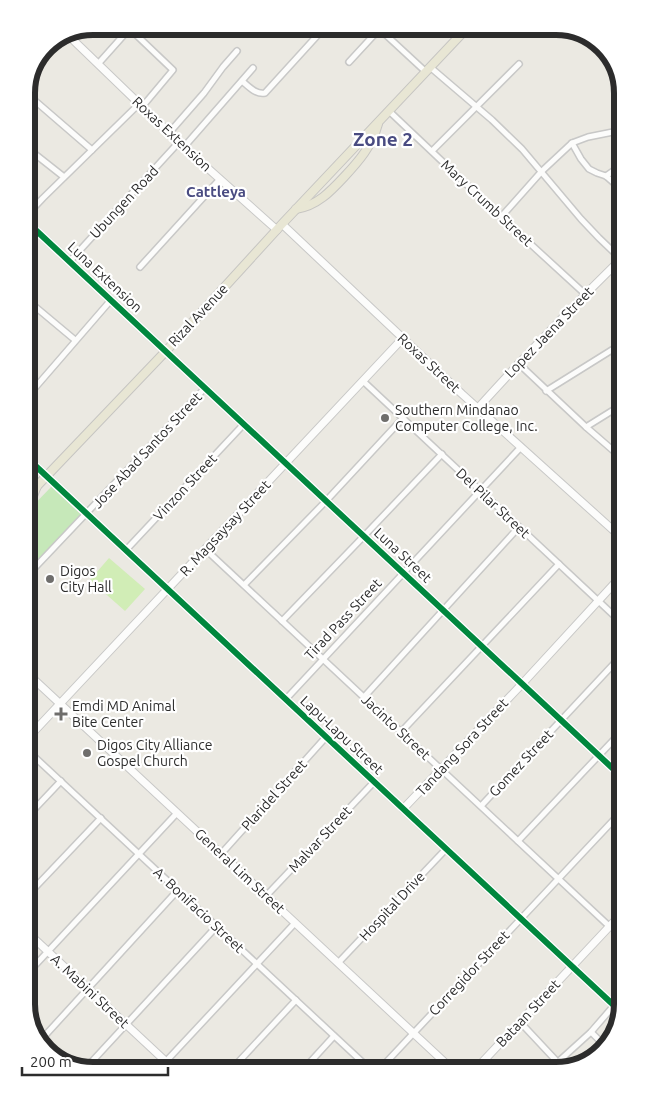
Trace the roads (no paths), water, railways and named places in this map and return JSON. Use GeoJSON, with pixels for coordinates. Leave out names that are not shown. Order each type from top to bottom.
{"type":"FeatureCollection","features":[{"type":"Feature","properties":{"kind":"main road","name":"Rizal Avenue"},"geometry":{"type":"LineString","coordinates":[[35,491],[37,486],[166,351],[296,209],[461,35]]}},
{"type":"Feature","properties":{"kind":"main road","name":"Rizal Avenue"},"geometry":{"type":"LineString","coordinates":[[296,209],[310,206],[334,188],[366,151],[374,136],[378,122]]}},
{"type":"Feature","properties":{"kind":"street"},"geometry":{"type":"LineString","coordinates":[[98,64],[123,35]]}},
{"type":"Feature","properties":{"kind":"street"},"geometry":{"type":"LineString","coordinates":[[35,207],[140,105],[173,70],[138,35]]}},
{"type":"Feature","properties":{"kind":"street"},"geometry":{"type":"LineString","coordinates":[[242,81],[257,92],[265,93],[318,35]]}},
{"type":"Feature","properties":{"kind":"street"},"geometry":{"type":"LineString","coordinates":[[349,62],[374,35]]}},
{"type":"Feature","properties":{"kind":"street"},"geometry":{"type":"LineString","coordinates":[[385,35],[477,107],[522,149],[581,218],[614,252]]}},
{"type":"Feature","properties":{"kind":"street","name":"Roxas Extension"},"geometry":{"type":"LineString","coordinates":[[72,39],[220,180],[280,227]]}},
{"type":"Feature","properties":{"kind":"street"},"geometry":{"type":"LineString","coordinates":[[169,133],[238,51]]}},
{"type":"Feature","properties":{"kind":"street"},"geometry":{"type":"LineString","coordinates":[[432,151],[519,64]]}},
{"type":"Feature","properties":{"kind":"street","name":"Ubungen Road"},"geometry":{"type":"LineString","coordinates":[[70,261],[253,68]]}},
{"type":"Feature","properties":{"kind":"street"},"geometry":{"type":"LineString","coordinates":[[35,101],[92,150]]}},
{"type":"Feature","properties":{"kind":"street","name":"Mary Crumb Street"},"geometry":{"type":"LineString","coordinates":[[389,111],[585,294]]}},
{"type":"Feature","properties":{"kind":"street"},"geometry":{"type":"LineString","coordinates":[[501,217],[542,171],[572,143],[614,132]]}},
{"type":"Feature","properties":{"kind":"street"},"geometry":{"type":"LineString","coordinates":[[572,143],[589,169],[606,176],[614,183]]}},
{"type":"Feature","properties":{"kind":"street"},"geometry":{"type":"LineString","coordinates":[[35,153],[64,177]]}},
{"type":"Feature","properties":{"kind":"street"},"geometry":{"type":"LineString","coordinates":[[606,176],[614,170]]}},
{"type":"Feature","properties":{"kind":"street"},"geometry":{"type":"LineString","coordinates":[[140,268],[220,180]]}},
{"type":"Feature","properties":{"kind":"street","name":"Roxas Street"},"geometry":{"type":"LineString","coordinates":[[280,227],[614,531]]}},
{"type":"Feature","properties":{"kind":"street","name":"Luna Extension"},"geometry":{"type":"LineString","coordinates":[[35,229],[166,351]]}},
{"type":"Feature","properties":{"kind":"street","name":"Lopez Jaena Street"},"geometry":{"type":"LineString","coordinates":[[478,408],[518,363],[614,267]]}},
{"type":"Feature","properties":{"kind":"street"},"geometry":{"type":"LineString","coordinates":[[35,388],[111,300]]}},
{"type":"Feature","properties":{"kind":"street"},"geometry":{"type":"LineString","coordinates":[[35,306],[75,340]]}},
{"type":"Feature","properties":{"kind":"street","name":"R. Magsaysay Street"},"geometry":{"type":"LineString","coordinates":[[35,730],[403,338]]}},
{"type":"Feature","properties":{"kind":"street"},"geometry":{"type":"LineString","coordinates":[[546,391],[614,349]]}},
{"type":"Feature","properties":{"kind":"street","name":"Luna Street"},"geometry":{"type":"LineString","coordinates":[[166,351],[614,770]]}},
{"type":"Feature","properties":{"kind":"street"},"geometry":{"type":"LineString","coordinates":[[518,363],[586,428],[614,451]]}},
{"type":"Feature","properties":{"kind":"street","name":"Del Pilar Street"},"geometry":{"type":"LineString","coordinates":[[363,381],[614,616]]}},
{"type":"Feature","properties":{"kind":"street","name":"Jose Abad Santos Street"},"geometry":{"type":"LineString","coordinates":[[35,567],[205,388]]}},
{"type":"Feature","properties":{"kind":"street"},"geometry":{"type":"LineString","coordinates":[[586,428],[614,410]]}},
{"type":"Feature","properties":{"kind":"street"},"geometry":{"type":"LineString","coordinates":[[244,585],[403,418]]}},
{"type":"Feature","properties":{"kind":"street","name":"Vinzon Street"},"geometry":{"type":"LineString","coordinates":[[126,550],[244,424]]}},
{"type":"Feature","properties":{"kind":"street","name":"Tirad Pass Street"},"geometry":{"type":"LineString","coordinates":[[286,699],[521,447]]}},
{"type":"Feature","properties":{"kind":"street"},"geometry":{"type":"LineString","coordinates":[[282,621],[442,454]]}},
{"type":"Feature","properties":{"kind":"street","name":"Lapu-Lapu Street"},"geometry":{"type":"LineString","coordinates":[[35,465],[613,1005]]}},
{"type":"Feature","properties":{"kind":"street"},"geometry":{"type":"LineString","coordinates":[[364,697],[519,527]]}},
{"type":"Feature","properties":{"kind":"street","name":"Jacinto Street"},"geometry":{"type":"LineString","coordinates":[[205,549],[609,926]]}},
{"type":"Feature","properties":{"kind":"street"},"geometry":{"type":"LineString","coordinates":[[402,732],[559,564]]}},
{"type":"Feature","properties":{"kind":"street","name":"Tandang Sora Street"},"geometry":{"type":"LineString","coordinates":[[403,809],[614,584]]}},
{"type":"Feature","properties":{"kind":"street","name":"Gomez Street"},"geometry":{"type":"LineString","coordinates":[[481,806],[614,664]]}},
{"type":"Feature","properties":{"kind":"street","name":"General Lim Street"},"geometry":{"type":"LineString","coordinates":[[35,680],[444,1062]]}},
{"type":"Feature","properties":{"kind":"street","name":"Plaridel Street"},"geometry":{"type":"LineString","coordinates":[[221,854],[326,737]]}},
{"type":"Feature","properties":{"kind":"street"},"geometry":{"type":"LineString","coordinates":[[518,841],[614,740]]}},
{"type":"Feature","properties":{"kind":"street","name":"A. Bonifacio Street"},"geometry":{"type":"LineString","coordinates":[[35,757],[362,1062]]}},
{"type":"Feature","properties":{"kind":"street"},"geometry":{"type":"LineString","coordinates":[[35,808],[61,781]]}},
{"type":"Feature","properties":{"kind":"street","name":"Malvar Street"},"geometry":{"type":"LineString","coordinates":[[266,896],[374,782]]}},
{"type":"Feature","properties":{"kind":"street"},"geometry":{"type":"LineString","coordinates":[[35,965],[178,813]]}},
{"type":"Feature","properties":{"kind":"street"},"geometry":{"type":"LineString","coordinates":[[35,888],[101,818]]}},
{"type":"Feature","properties":{"kind":"street","name":"Corregidor Street"},"geometry":{"type":"LineString","coordinates":[[387,1062],[614,819]]}},
{"type":"Feature","properties":{"kind":"street","name":"Hospital Drive"},"geometry":{"type":"LineString","coordinates":[[338,963],[446,849]]}},
{"type":"Feature","properties":{"kind":"street"},"geometry":{"type":"LineString","coordinates":[[45,1036],[178,890]]}},
{"type":"Feature","properties":{"kind":"street","name":"Bataan Street"},"geometry":{"type":"LineString","coordinates":[[482,1062],[614,921]]}},
{"type":"Feature","properties":{"kind":"street"},"geometry":{"type":"LineString","coordinates":[[166,1061],[295,923]]}},
{"type":"Feature","properties":{"kind":"street"},"geometry":{"type":"LineString","coordinates":[[91,1062],[217,926]]}},
{"type":"Feature","properties":{"kind":"street","name":"A. Mabini Street"},"geometry":{"type":"LineString","coordinates":[[35,939],[166,1061]]}},
{"type":"Feature","properties":{"kind":"street"},"geometry":{"type":"LineString","coordinates":[[238,1062],[296,1000]]}},
{"type":"Feature","properties":{"kind":"street"},"geometry":{"type":"LineString","coordinates":[[520,1022],[557,1062],[591,1032],[613,1005]]}},
{"type":"Feature","properties":{"kind":"street"},"geometry":{"type":"LineString","coordinates":[[591,1032],[600,1041]]}},
{"type":"Feature","properties":{"kind":"street"},"geometry":{"type":"LineString","coordinates":[[310,1062],[334,1036]]}},
{"type":"Feature","properties":{"kind":"place","name":"Southern Mindanao Computer College, Inc."},"geometry":{"type":"Point","coordinates":[385,418]}},
{"type":"Feature","properties":{"kind":"place","name":"Digos City Hall"},"geometry":{"type":"Point","coordinates":[50,579]}},
{"type":"Feature","properties":{"kind":"place","name":"Emdi MD Animal Bite Center"},"geometry":{"type":"Point","coordinates":[61,714]}},
{"type":"Feature","properties":{"kind":"place","name":"Digos City Alliance Gospel Church"},"geometry":{"type":"Point","coordinates":[87,753]}},
{"type":"Feature","properties":{"kind":"district","name":"Zone 2"},"geometry":{"type":"Point","coordinates":[383,139]}},
{"type":"Feature","properties":{"kind":"district","name":"Cattleya"},"geometry":{"type":"Point","coordinates":[216,191]}}]}
